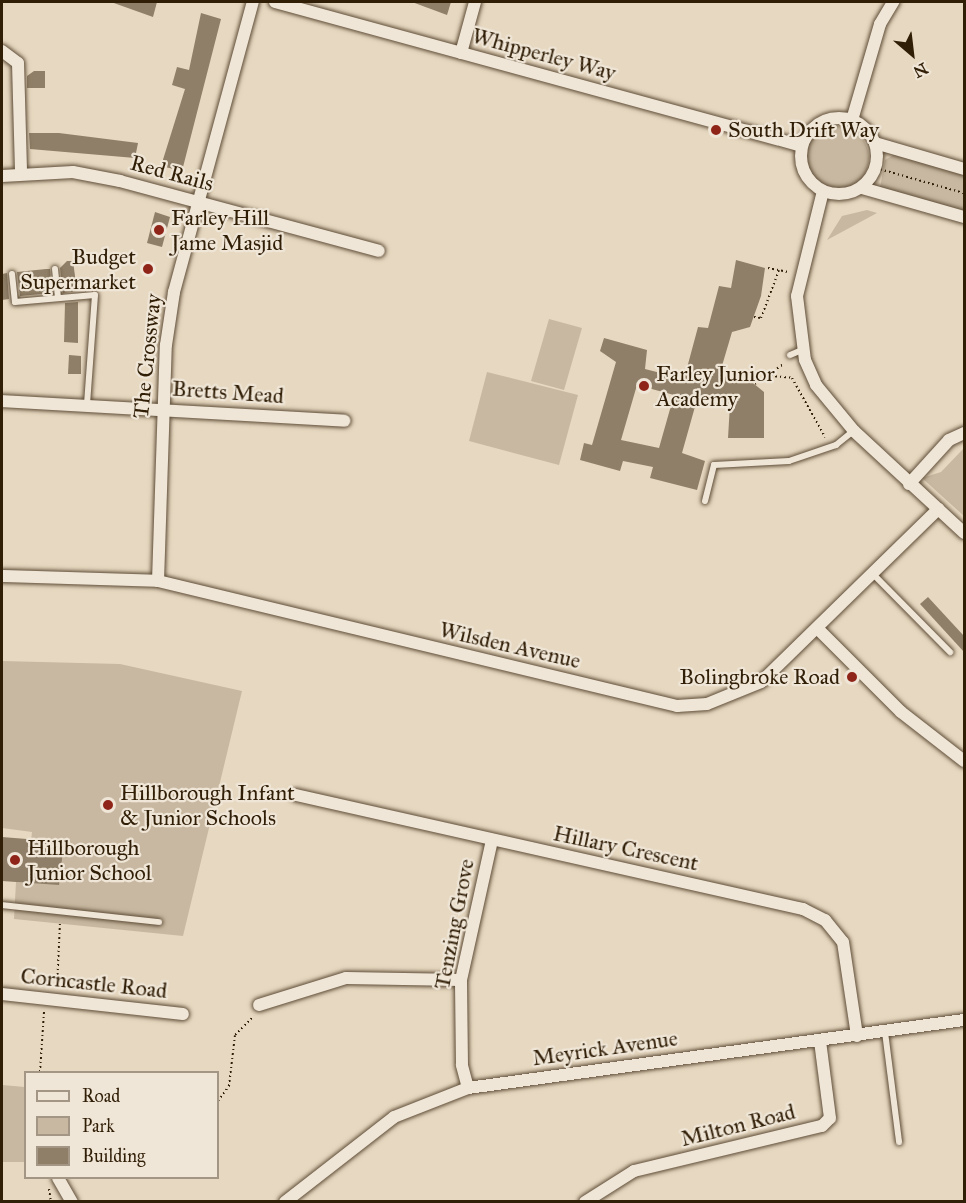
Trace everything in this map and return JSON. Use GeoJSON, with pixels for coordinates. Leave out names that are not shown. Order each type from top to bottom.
{"type":"FeatureCollection","features":[{"type":"Feature","properties":{"kind":"street","name":"The Crossway"},"geometry":{"type":"LineString","coordinates":[[158,581],[160,408],[174,292],[253,2]]}},
{"type":"Feature","properties":{"kind":"street","name":"Whipperley Way"},"geometry":{"type":"LineString","coordinates":[[275,2],[802,146]]}},
{"type":"Feature","properties":{"kind":"street"},"geometry":{"type":"LineString","coordinates":[[461,53],[475,2]]}},
{"type":"Feature","properties":{"kind":"street"},"geometry":{"type":"LineString","coordinates":[[852,120],[880,24],[893,2]]}},
{"type":"Feature","properties":{"kind":"street"},"geometry":{"type":"LineString","coordinates":[[2,51],[18,63],[21,173]]}},
{"type":"Feature","properties":{"kind":"street"},"geometry":{"type":"LineString","coordinates":[[852,120],[875,143],[964,169]]}},
{"type":"Feature","properties":{"kind":"street"},"geometry":{"type":"LineString","coordinates":[[852,120],[822,123],[802,146],[802,167],[823,191],[843,195],[862,188],[876,168],[875,143]]}},
{"type":"Feature","properties":{"kind":"street","name":"Red Rails"},"geometry":{"type":"LineString","coordinates":[[2,176],[21,173],[73,172],[198,202],[379,251]]}},
{"type":"Feature","properties":{"kind":"street"},"geometry":{"type":"LineString","coordinates":[[862,188],[964,217]]}},
{"type":"Feature","properties":{"kind":"street"},"geometry":{"type":"LineString","coordinates":[[823,191],[797,296],[803,354],[816,385],[854,431],[964,533]]}},
{"type":"Feature","properties":{"kind":"street","name":"Bretts Mead"},"geometry":{"type":"LineString","coordinates":[[2,401],[160,408],[344,421]]}},
{"type":"Feature","properties":{"kind":"street"},"geometry":{"type":"LineString","coordinates":[[909,484],[949,440],[964,433]]}},
{"type":"Feature","properties":{"kind":"street","name":"Wilsden Avenue"},"geometry":{"type":"LineString","coordinates":[[2,576],[158,581],[677,706],[707,704],[761,682],[819,630],[938,509]]}},
{"type":"Feature","properties":{"kind":"street"},"geometry":{"type":"LineString","coordinates":[[819,630],[901,712],[964,761]]}},
{"type":"Feature","properties":{"kind":"street","name":"Hillary Crescent"},"geometry":{"type":"LineString","coordinates":[[296,795],[803,909],[825,920],[849,960],[857,1036]]}},
{"type":"Feature","properties":{"kind":"street","name":"Tenzing Grove"},"geometry":{"type":"LineString","coordinates":[[468,1088],[462,1065],[461,980],[492,840]]}},
{"type":"Feature","properties":{"kind":"street"},"geometry":{"type":"LineString","coordinates":[[258,1005],[346,978],[461,980]]}},
{"type":"Feature","properties":{"kind":"street","name":"Corncastle Road"},"geometry":{"type":"LineString","coordinates":[[2,994],[183,1014]]}},
{"type":"Feature","properties":{"kind":"street","name":"Meyrick Avenue"},"geometry":{"type":"LineString","coordinates":[[285,1202],[394,1116],[468,1088],[964,1020]]}},
{"type":"Feature","properties":{"kind":"street","name":"Milton Road"},"geometry":{"type":"LineString","coordinates":[[585,1202],[634,1171],[822,1126],[830,1118],[820,1041]]}},
{"type":"Feature","properties":{"kind":"street"},"geometry":{"type":"LineString","coordinates":[[59,1179],[72,1202]]}},
{"type":"Feature","properties":{"kind":"lane"},"geometry":{"type":"LineString","coordinates":[[55,269],[58,297]]}},
{"type":"Feature","properties":{"kind":"lane"},"geometry":{"type":"LineString","coordinates":[[12,274],[15,302],[95,296],[87,405]]}},
{"type":"Feature","properties":{"kind":"lane"},"geometry":{"type":"LineString","coordinates":[[789,354],[803,354]]}},
{"type":"Feature","properties":{"kind":"lane"},"geometry":{"type":"LineString","coordinates":[[705,501],[714,465],[789,461],[830,447],[854,431]]}},
{"type":"Feature","properties":{"kind":"lane"},"geometry":{"type":"LineString","coordinates":[[873,574],[950,652]]}},
{"type":"Feature","properties":{"kind":"lane"},"geometry":{"type":"LineString","coordinates":[[2,905],[159,922]]}},
{"type":"Feature","properties":{"kind":"lane"},"geometry":{"type":"LineString","coordinates":[[885,1032],[899,1142]]}},
{"type":"Feature","properties":{"kind":"path"},"geometry":{"type":"LineString","coordinates":[[876,168],[964,193]]}},
{"type":"Feature","properties":{"kind":"path"},"geometry":{"type":"LineString","coordinates":[[768,268],[801,275]]}},
{"type":"Feature","properties":{"kind":"path"},"geometry":{"type":"LineString","coordinates":[[754,317],[761,318],[780,270]]}},
{"type":"Feature","properties":{"kind":"path"},"geometry":{"type":"LineString","coordinates":[[771,376],[776,367],[803,354]]}},
{"type":"Feature","properties":{"kind":"path"},"geometry":{"type":"LineString","coordinates":[[755,384],[771,376],[792,378],[830,447]]}},
{"type":"Feature","properties":{"kind":"path"},"geometry":{"type":"LineString","coordinates":[[39,1071],[60,911]]}},
{"type":"Feature","properties":{"kind":"path"},"geometry":{"type":"LineString","coordinates":[[219,1100],[229,1086],[235,1035],[252,1022],[258,1005]]}},
{"type":"Feature","properties":{"kind":"green space"},"geometry":{"type":"Polygon","coordinates":[[[831,126],[843,126],[860,135],[867,146],[869,158],[867,170],[860,181],[843,190],[831,190],[819,185],[810,176],[805,164],[805,152],[810,140],[819,131],[831,126]]]}},
{"type":"Feature","properties":{"kind":"green space"},"geometry":{"type":"Polygon","coordinates":[[[895,154],[964,174],[964,215],[880,188],[885,160],[895,154]]]}},
{"type":"Feature","properties":{"kind":"green space"},"geometry":{"type":"Polygon","coordinates":[[[867,210],[877,213],[827,240],[842,216],[867,210]]]}},
{"type":"Feature","properties":{"kind":"green space"},"geometry":{"type":"Polygon","coordinates":[[[549,319],[582,328],[564,390],[531,381],[549,319]]]}},
{"type":"Feature","properties":{"kind":"green space"},"geometry":{"type":"Polygon","coordinates":[[[487,372],[578,395],[559,465],[469,441],[487,372]]]}},
{"type":"Feature","properties":{"kind":"green space"},"geometry":{"type":"Polygon","coordinates":[[[964,448],[964,516],[922,478],[941,472],[964,448]]]}},
{"type":"Feature","properties":{"kind":"green space","name":"Hillborough Infant & Junior Schools"},"geometry":{"type":"Polygon","coordinates":[[[2,661],[120,664],[242,691],[183,936],[14,919],[16,882],[26,883],[32,832],[2,828],[2,661]]]}},
{"type":"Feature","properties":{"kind":"green space"},"geometry":{"type":"Polygon","coordinates":[[[2,1085],[24,1087],[24,1162],[2,1162],[2,1085]]]}},
{"type":"Feature","properties":{"kind":"building"},"geometry":{"type":"Polygon","coordinates":[[[111,2],[157,2],[153,17],[111,2]]]}},
{"type":"Feature","properties":{"kind":"building"},"geometry":{"type":"Polygon","coordinates":[[[412,2],[451,2],[447,15],[412,2]]]}},
{"type":"Feature","properties":{"kind":"building"},"geometry":{"type":"Polygon","coordinates":[[[201,13],[221,19],[182,171],[161,166],[185,89],[172,85],[177,67],[189,70],[201,13]]]}},
{"type":"Feature","properties":{"kind":"building"},"geometry":{"type":"Polygon","coordinates":[[[34,71],[45,71],[45,88],[27,88],[27,76],[34,71]]]}},
{"type":"Feature","properties":{"kind":"building"},"geometry":{"type":"Polygon","coordinates":[[[29,133],[59,133],[138,143],[135,158],[30,149],[29,133]]]}},
{"type":"Feature","properties":{"kind":"building","name":"Farley Hill Jame Masjid"},"geometry":{"type":"Polygon","coordinates":[[[155,212],[170,217],[162,247],[147,243],[155,212]]]}},
{"type":"Feature","properties":{"kind":"building"},"geometry":{"type":"Polygon","coordinates":[[[736,260],[765,268],[761,296],[750,327],[732,332],[719,376],[748,379],[764,392],[764,438],[728,438],[730,404],[698,396],[682,453],[705,461],[697,490],[650,478],[653,467],[623,461],[620,471],[580,460],[584,443],[592,445],[616,362],[600,351],[604,338],[647,350],[645,369],[684,379],[698,327],[708,328],[719,286],[731,288],[736,260]],[[637,385],[621,440],[659,448],[674,395],[637,385]]]}},
{"type":"Feature","properties":{"kind":"building"},"geometry":{"type":"Polygon","coordinates":[[[67,261],[73,261],[77,291],[63,293],[60,268],[67,261]]]}},
{"type":"Feature","properties":{"kind":"building"},"geometry":{"type":"Polygon","coordinates":[[[50,269],[52,293],[20,296],[17,272],[50,269]]]}},
{"type":"Feature","properties":{"kind":"building"},"geometry":{"type":"Polygon","coordinates":[[[7,273],[9,299],[2,300],[2,274],[7,273]]]}},
{"type":"Feature","properties":{"kind":"building"},"geometry":{"type":"Polygon","coordinates":[[[78,302],[78,343],[64,342],[65,303],[78,302]]]}},
{"type":"Feature","properties":{"kind":"building"},"geometry":{"type":"Polygon","coordinates":[[[69,355],[81,356],[81,374],[68,374],[69,355]]]}},
{"type":"Feature","properties":{"kind":"building"},"geometry":{"type":"Polygon","coordinates":[[[928,597],[964,636],[964,652],[920,604],[928,597]]]}},
{"type":"Feature","properties":{"kind":"building"},"geometry":{"type":"Polygon","coordinates":[[[2,837],[64,842],[59,885],[2,881],[2,837]]]}},
{"type":"Feature","properties":{"kind":"place","name":"South Drift Way"},"geometry":{"type":"Point","coordinates":[716,130]}},
{"type":"Feature","properties":{"kind":"place","name":"Farley Hill Jame Masjid"},"geometry":{"type":"Point","coordinates":[159,230]}},
{"type":"Feature","properties":{"kind":"place","name":"Budget Supermarket"},"geometry":{"type":"Point","coordinates":[148,269]}},
{"type":"Feature","properties":{"kind":"place","name":"Farley Junior Academy"},"geometry":{"type":"Point","coordinates":[644,386]}},
{"type":"Feature","properties":{"kind":"place","name":"Bolingbroke Road"},"geometry":{"type":"Point","coordinates":[852,677]}},
{"type":"Feature","properties":{"kind":"place","name":"Hillborough Infant & Junior Schools"},"geometry":{"type":"Point","coordinates":[108,805]}},
{"type":"Feature","properties":{"kind":"place","name":"Hillborough Junior School"},"geometry":{"type":"Point","coordinates":[15,860]}}]}
